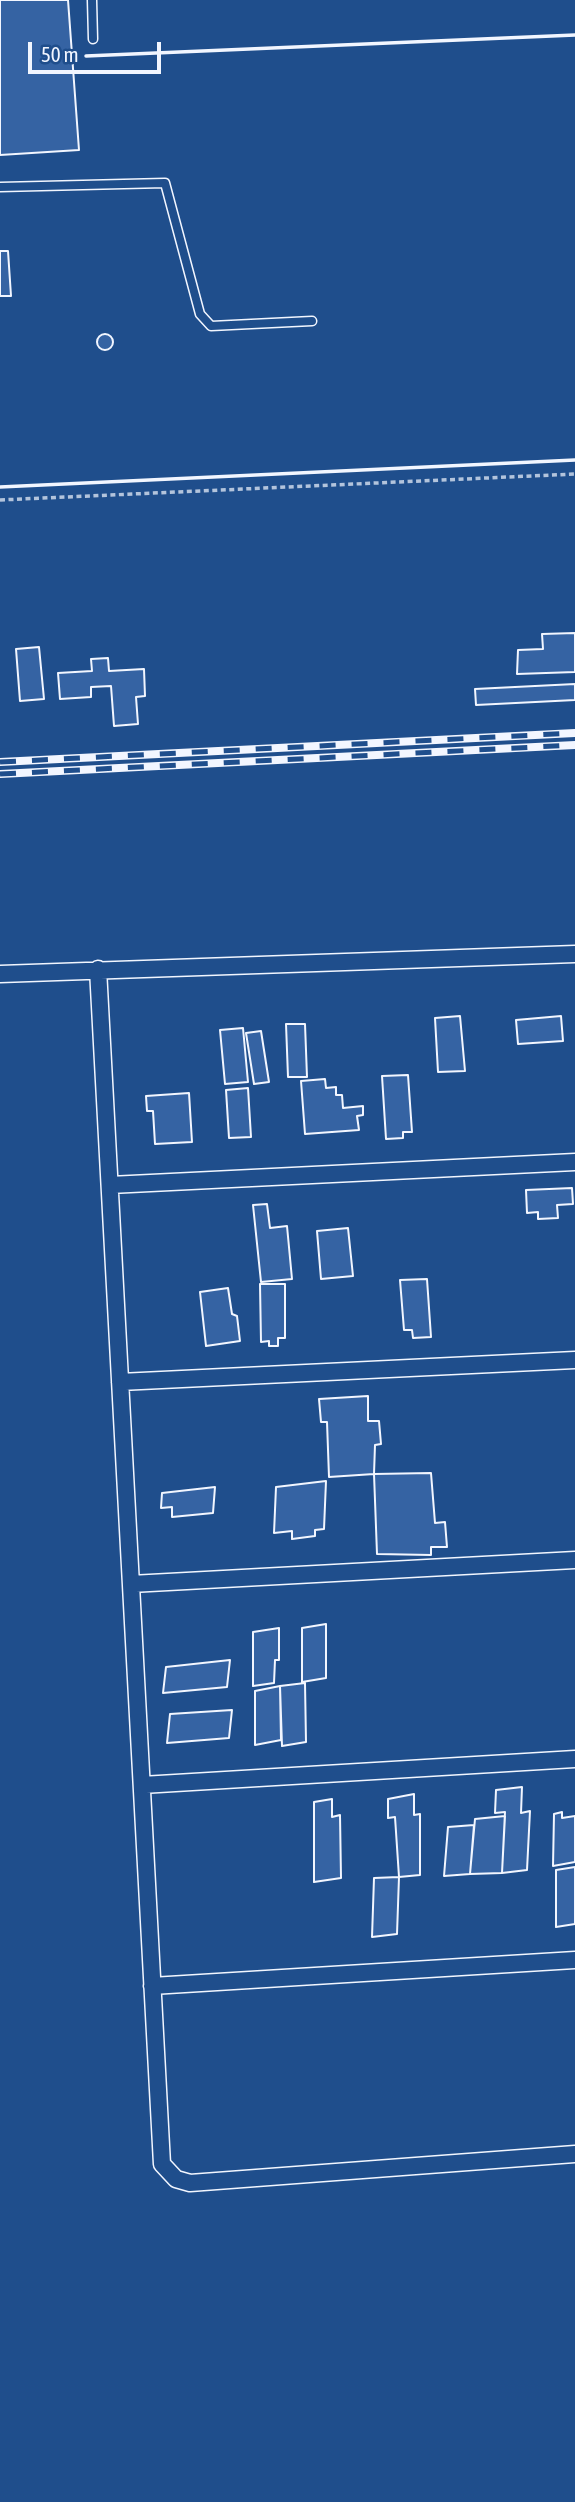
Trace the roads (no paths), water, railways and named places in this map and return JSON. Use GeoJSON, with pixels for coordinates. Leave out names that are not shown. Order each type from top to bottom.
{"type":"FeatureCollection","features":[{"type":"Feature","properties":{"kind":"street"},"geometry":{"type":"LineString","coordinates":[[0,974],[575,954]]}},
{"type":"Feature","properties":{"kind":"street"},"geometry":{"type":"LineString","coordinates":[[98,969],[161,2157],[165,2170],[176,2179],[190,2183],[575,2154]]}},
{"type":"Feature","properties":{"kind":"street"},"geometry":{"type":"LineString","coordinates":[[110,1185],[575,1162]]}},
{"type":"Feature","properties":{"kind":"street"},"geometry":{"type":"LineString","coordinates":[[120,1382],[575,1360]]}},
{"type":"Feature","properties":{"kind":"street"},"geometry":{"type":"LineString","coordinates":[[131,1584],[575,1560]]}},
{"type":"Feature","properties":{"kind":"street"},"geometry":{"type":"LineString","coordinates":[[142,1785],[575,1759]]}},
{"type":"Feature","properties":{"kind":"street"},"geometry":{"type":"LineString","coordinates":[[152,1986],[575,1960]]}},
{"type":"Feature","properties":{"kind":"lane"},"geometry":{"type":"LineString","coordinates":[[92,0],[93,40]]}},
{"type":"Feature","properties":{"kind":"lane"},"geometry":{"type":"LineString","coordinates":[[0,187],[165,183],[200,314],[211,326],[312,321]]}},
{"type":"Feature","properties":{"kind":"railway"},"geometry":{"type":"LineString","coordinates":[[0,762],[575,733]]}},
{"type":"Feature","properties":{"kind":"railway"},"geometry":{"type":"LineString","coordinates":[[0,774],[575,745]]}}]}
